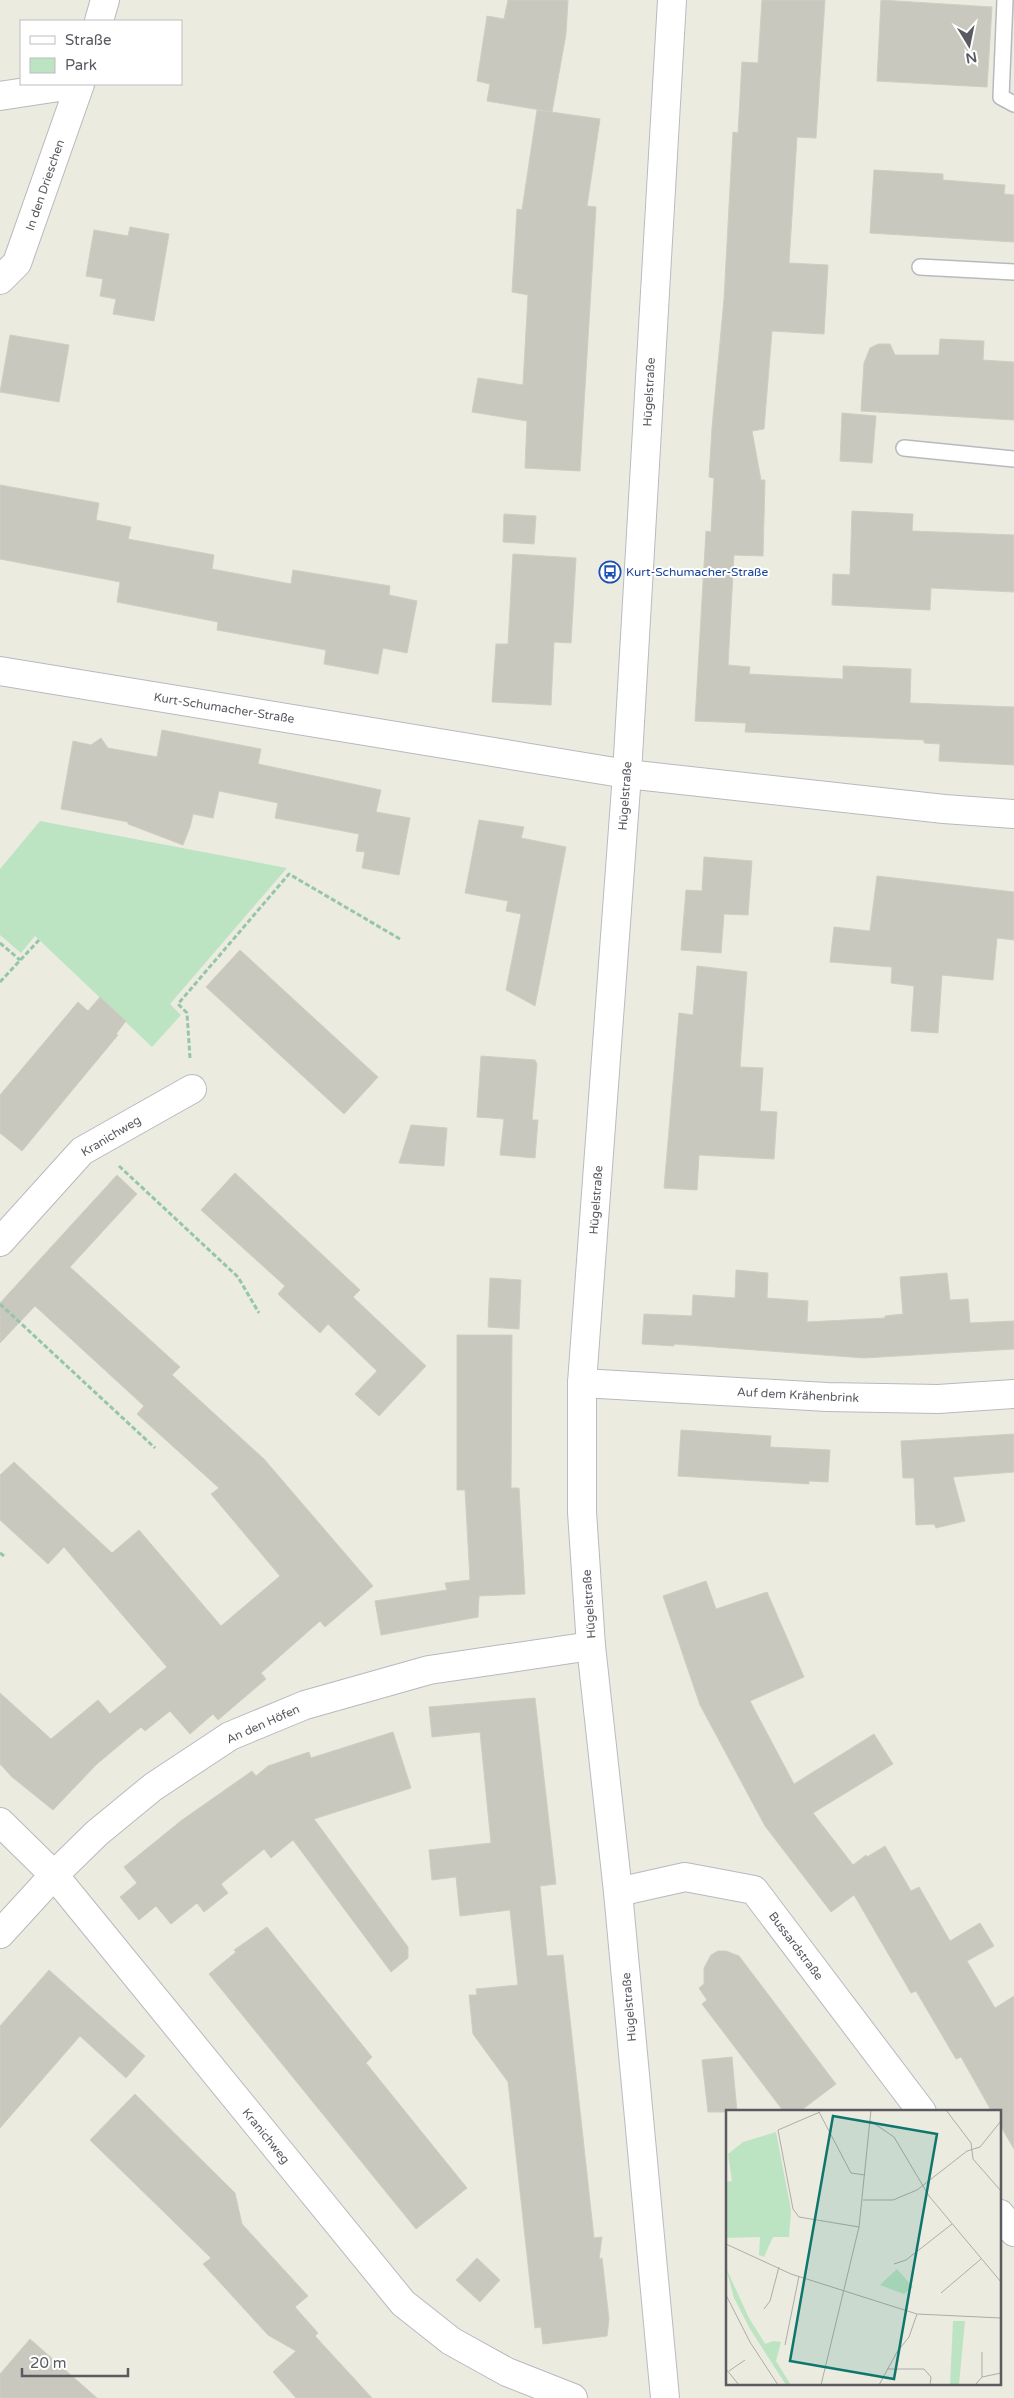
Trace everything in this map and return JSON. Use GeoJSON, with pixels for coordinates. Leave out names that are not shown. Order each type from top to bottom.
{"type":"FeatureCollection","features":[{"type":"Feature","properties":{"kind":"street"},"geometry":{"type":"LineString","coordinates":[[99,20],[105,0]]}},
{"type":"Feature","properties":{"kind":"street","name":"Hügelstraße"},"geometry":{"type":"LineString","coordinates":[[664,2398],[618,1892],[591,1646],[582,1512],[582,1383],[626,774],[672,0]]}},
{"type":"Feature","properties":{"kind":"street"},"geometry":{"type":"LineString","coordinates":[[0,96],[72,85]]}},
{"type":"Feature","properties":{"kind":"street","name":"In den Drieschen"},"geometry":{"type":"LineString","coordinates":[[0,280],[18,263],[79,85]]}},
{"type":"Feature","properties":{"kind":"street","name":"Kurt-Schumacher-Straße"},"geometry":{"type":"LineString","coordinates":[[0,671],[626,774],[944,809],[1014,814]]}},
{"type":"Feature","properties":{"kind":"street","name":"Kranichweg"},"geometry":{"type":"LineString","coordinates":[[0,1242],[82,1151],[192,1089]]}},
{"type":"Feature","properties":{"kind":"street","name":"Auf dem Krähenbrink"},"geometry":{"type":"LineString","coordinates":[[582,1383],[827,1397],[938,1399],[1014,1394]]}},
{"type":"Feature","properties":{"kind":"street","name":"An den Höfen"},"geometry":{"type":"LineString","coordinates":[[0,1934],[54,1875],[97,1833],[153,1787],[230,1736],[305,1705],[429,1670],[591,1646]]}},
{"type":"Feature","properties":{"kind":"street","name":"Kranichweg"},"geometry":{"type":"LineString","coordinates":[[0,1822],[54,1875],[403,2303],[451,2341],[507,2372],[572,2398]]}},
{"type":"Feature","properties":{"kind":"street","name":"Bussardstraße"},"geometry":{"type":"LineString","coordinates":[[618,1892],[685,1877],[754,1890],[920,2110]]}},
{"type":"Feature","properties":{"kind":"street"},"geometry":{"type":"LineString","coordinates":[[1002,2217],[1014,2232]]}},
{"type":"Feature","properties":{"kind":"lane"},"geometry":{"type":"LineString","coordinates":[[1005,0],[1002,97],[1014,104]]}},
{"type":"Feature","properties":{"kind":"lane"},"geometry":{"type":"LineString","coordinates":[[920,267],[1014,272]]}},
{"type":"Feature","properties":{"kind":"lane"},"geometry":{"type":"LineString","coordinates":[[904,448],[1014,459]]}},
{"type":"Feature","properties":{"kind":"path"},"geometry":{"type":"LineString","coordinates":[[192,1089],[187,1012],[178,1004],[289,874],[400,939]]}},
{"type":"Feature","properties":{"kind":"path"},"geometry":{"type":"LineString","coordinates":[[0,982],[39,940]]}},
{"type":"Feature","properties":{"kind":"path"},"geometry":{"type":"LineString","coordinates":[[0,943],[20,960]]}},
{"type":"Feature","properties":{"kind":"path"},"geometry":{"type":"LineString","coordinates":[[95,1143],[238,1277],[259,1312]]}},
{"type":"Feature","properties":{"kind":"path"},"geometry":{"type":"LineString","coordinates":[[0,1304],[155,1448]]}},
{"type":"Feature","properties":{"kind":"path"},"geometry":{"type":"LineString","coordinates":[[0,1553],[4,1556]]}},
{"type":"Feature","properties":{"kind":"green space"},"geometry":{"type":"Polygon","coordinates":[[[40,821],[287,868],[170,1004],[181,1015],[152,1047],[35,936],[21,953],[0,935],[0,869],[40,821]]]}},
{"type":"Feature","properties":{"kind":"building"},"geometry":{"type":"Polygon","coordinates":[[[508,0],[568,0],[566,34],[552,112],[487,101],[490,84],[477,81],[487,16],[504,19],[508,0]]]}},
{"type":"Feature","properties":{"kind":"building"},"geometry":{"type":"Polygon","coordinates":[[[762,0],[825,0],[816,138],[797,137],[789,263],[828,265],[824,334],[772,331],[764,429],[752,431],[761,480],[765,480],[763,556],[734,555],[728,665],[750,667],[749,674],[843,679],[843,666],[911,669],[910,703],[1014,707],[1014,765],[939,761],[940,744],[924,743],[924,740],[745,732],[746,723],[695,721],[706,531],[711,532],[714,478],[709,477],[724,299],[733,132],[738,133],[742,62],[758,63],[762,0]]]}},
{"type":"Feature","properties":{"kind":"building"},"geometry":{"type":"Polygon","coordinates":[[[881,0],[992,7],[987,87],[877,81],[881,0]]]}},
{"type":"Feature","properties":{"kind":"building"},"geometry":{"type":"Polygon","coordinates":[[[537,110],[600,119],[587,206],[596,207],[580,471],[525,468],[527,421],[472,412],[478,378],[523,385],[528,295],[512,292],[517,209],[522,210],[537,110]]]}},
{"type":"Feature","properties":{"kind":"building"},"geometry":{"type":"Polygon","coordinates":[[[874,170],[943,174],[943,180],[1005,185],[1004,194],[1014,195],[1014,242],[870,233],[874,170]]]}},
{"type":"Feature","properties":{"kind":"building"},"geometry":{"type":"Polygon","coordinates":[[[130,227],[169,234],[154,321],[113,314],[116,299],[100,296],[103,279],[86,276],[94,230],[128,236],[130,227]]]}},
{"type":"Feature","properties":{"kind":"building"},"geometry":{"type":"Polygon","coordinates":[[[10,335],[69,345],[59,402],[0,392],[10,335]]]}},
{"type":"Feature","properties":{"kind":"building"},"geometry":{"type":"Polygon","coordinates":[[[940,339],[984,341],[983,360],[1014,362],[1014,420],[861,411],[864,363],[870,348],[878,344],[890,344],[895,355],[939,355],[940,339]]]}},
{"type":"Feature","properties":{"kind":"building"},"geometry":{"type":"Polygon","coordinates":[[[842,413],[876,416],[872,463],[840,461],[842,413]]]}},
{"type":"Feature","properties":{"kind":"building"},"geometry":{"type":"Polygon","coordinates":[[[0,485],[99,503],[96,520],[131,527],[128,539],[214,555],[212,569],[291,584],[293,570],[390,586],[389,595],[417,601],[407,653],[383,648],[378,674],[324,664],[326,650],[217,630],[218,622],[117,602],[120,582],[0,559],[0,485]]]}},
{"type":"Feature","properties":{"kind":"building"},"geometry":{"type":"Polygon","coordinates":[[[852,511],[913,514],[912,531],[1014,535],[1014,592],[931,588],[930,610],[832,605],[833,574],[850,575],[852,511]]]}},
{"type":"Feature","properties":{"kind":"building"},"geometry":{"type":"Polygon","coordinates":[[[504,514],[536,516],[534,544],[503,542],[504,514]]]}},
{"type":"Feature","properties":{"kind":"building"},"geometry":{"type":"Polygon","coordinates":[[[513,554],[576,558],[571,643],[554,642],[551,705],[492,702],[496,644],[508,644],[513,554]]]}},
{"type":"Feature","properties":{"kind":"building"},"geometry":{"type":"Polygon","coordinates":[[[162,730],[261,749],[258,764],[381,790],[376,812],[410,818],[399,875],[362,868],[365,852],[356,851],[359,834],[275,818],[278,803],[219,791],[213,818],[193,814],[183,845],[128,824],[128,822],[61,809],[73,741],[91,745],[101,738],[108,748],[157,757],[162,730]]]}},
{"type":"Feature","properties":{"kind":"building"},"geometry":{"type":"Polygon","coordinates":[[[479,820],[524,827],[521,838],[566,847],[535,1006],[506,990],[521,914],[506,911],[508,901],[465,893],[479,820]]]}},
{"type":"Feature","properties":{"kind":"building"},"geometry":{"type":"Polygon","coordinates":[[[704,857],[752,861],[748,915],[724,914],[721,953],[681,950],[686,890],[702,891],[704,857]]]}},
{"type":"Feature","properties":{"kind":"building"},"geometry":{"type":"Polygon","coordinates":[[[877,876],[1014,892],[1014,940],[997,938],[993,980],[942,975],[938,1033],[911,1031],[914,986],[891,983],[892,967],[830,962],[834,927],[870,931],[877,876]]]}},
{"type":"Feature","properties":{"kind":"building"},"geometry":{"type":"Polygon","coordinates":[[[240,950],[378,1077],[344,1114],[206,987],[240,950]]]}},
{"type":"Feature","properties":{"kind":"building"},"geometry":{"type":"Polygon","coordinates":[[[697,966],[747,972],[740,1067],[763,1068],[760,1111],[777,1112],[774,1159],[699,1155],[697,1190],[664,1188],[679,1013],[693,1015],[697,966]]]}},
{"type":"Feature","properties":{"kind":"building"},"geometry":{"type":"Polygon","coordinates":[[[100,997],[126,1021],[116,1034],[118,1035],[22,1151],[0,1133],[0,1095],[78,1002],[88,1011],[100,997]]]}},
{"type":"Feature","properties":{"kind":"building"},"geometry":{"type":"Polygon","coordinates":[[[481,1056],[535,1060],[537,1064],[532,1120],[538,1120],[535,1158],[500,1155],[504,1119],[477,1117],[481,1056]]]}},
{"type":"Feature","properties":{"kind":"building"},"geometry":{"type":"Polygon","coordinates":[[[411,1125],[447,1128],[444,1166],[399,1163],[411,1125]]]}},
{"type":"Feature","properties":{"kind":"building"},"geometry":{"type":"Polygon","coordinates":[[[235,1173],[360,1290],[353,1297],[426,1366],[379,1416],[355,1394],[377,1371],[328,1324],[320,1333],[278,1294],[285,1286],[201,1210],[235,1173]]]}},
{"type":"Feature","properties":{"kind":"building"},"geometry":{"type":"Polygon","coordinates":[[[117,1175],[137,1194],[70,1267],[180,1367],[172,1375],[264,1459],[373,1586],[325,1627],[320,1621],[261,1673],[266,1679],[218,1720],[213,1714],[190,1734],[170,1711],[145,1731],[141,1727],[97,1764],[53,1810],[12,1777],[0,1764],[0,1693],[51,1739],[98,1700],[110,1714],[167,1667],[64,1547],[48,1564],[0,1520],[0,1475],[14,1462],[112,1553],[139,1530],[221,1626],[280,1576],[211,1494],[219,1488],[137,1414],[144,1406],[35,1306],[0,1343],[0,1303],[117,1175]]]}},
{"type":"Feature","properties":{"kind":"building"},"geometry":{"type":"Polygon","coordinates":[[[736,1270],[768,1273],[767,1298],[808,1301],[807,1322],[885,1318],[885,1316],[903,1314],[900,1277],[947,1273],[950,1300],[968,1299],[970,1323],[1014,1321],[1014,1349],[864,1358],[674,1344],[674,1346],[642,1344],[644,1314],[692,1316],[693,1295],[735,1298],[736,1270]]]}},
{"type":"Feature","properties":{"kind":"building"},"geometry":{"type":"Polygon","coordinates":[[[490,1278],[521,1280],[519,1329],[488,1327],[490,1278]]]}},
{"type":"Feature","properties":{"kind":"building"},"geometry":{"type":"Polygon","coordinates":[[[457,1335],[512,1335],[511,1488],[519,1488],[525,1594],[479,1596],[478,1617],[381,1635],[375,1601],[447,1590],[445,1583],[470,1580],[465,1490],[457,1490],[457,1335]]]}},
{"type":"Feature","properties":{"kind":"building"},"geometry":{"type":"Polygon","coordinates":[[[681,1430],[771,1436],[770,1447],[830,1450],[828,1482],[809,1481],[809,1484],[678,1476],[681,1430]]]}},
{"type":"Feature","properties":{"kind":"building"},"geometry":{"type":"Polygon","coordinates":[[[1014,1434],[1014,1472],[953,1477],[965,1521],[936,1528],[934,1524],[916,1525],[914,1478],[903,1478],[901,1441],[1014,1434]]]}},
{"type":"Feature","properties":{"kind":"building"},"geometry":{"type":"Polygon","coordinates":[[[706,1581],[716,1609],[767,1592],[804,1677],[750,1701],[794,1784],[874,1734],[893,1764],[813,1813],[853,1865],[866,1855],[867,1857],[885,1846],[911,1891],[919,1887],[950,1941],[980,1923],[994,1946],[967,1961],[995,2008],[1014,1996],[1014,2149],[1002,2128],[1002,2110],[991,2110],[961,2057],[956,2059],[916,1991],[911,1993],[854,1895],[831,1912],[765,1826],[700,1705],[663,1596],[706,1581]]]}},
{"type":"Feature","properties":{"kind":"building"},"geometry":{"type":"Polygon","coordinates":[[[535,1698],[556,1884],[540,1886],[547,1956],[563,1955],[594,2238],[602,2237],[599,2259],[602,2258],[609,2319],[607,2336],[543,2344],[541,2327],[535,2328],[508,2082],[473,2034],[469,1995],[477,1995],[476,1989],[518,1985],[510,1910],[460,1916],[456,1877],[432,1880],[429,1850],[491,1843],[480,1732],[432,1737],[429,1707],[535,1698]]]}},
{"type":"Feature","properties":{"kind":"building"},"geometry":{"type":"Polygon","coordinates":[[[393,1732],[411,1788],[314,1819],[408,1947],[408,1958],[391,1972],[293,1840],[271,1858],[264,1849],[221,1884],[228,1893],[204,1912],[197,1903],[171,1924],[156,1906],[139,1920],[120,1897],[137,1883],[124,1867],[182,1820],[252,1771],[256,1776],[268,1766],[309,1752],[311,1758],[393,1732]]]}},
{"type":"Feature","properties":{"kind":"building"},"geometry":{"type":"Polygon","coordinates":[[[267,1927],[372,2057],[366,2063],[467,2188],[416,2229],[209,1974],[236,1952],[234,1950],[267,1927]]]}},
{"type":"Feature","properties":{"kind":"building"},"geometry":{"type":"Polygon","coordinates":[[[718,1951],[726,1951],[739,1956],[836,2084],[802,2110],[782,2110],[702,2004],[707,2000],[699,1988],[704,1984],[704,1968],[711,1955],[718,1951]]]}},
{"type":"Feature","properties":{"kind":"building"},"geometry":{"type":"Polygon","coordinates":[[[49,1970],[145,2056],[126,2078],[80,2036],[0,2128],[0,2026],[49,1970]]]}},
{"type":"Feature","properties":{"kind":"building"},"geometry":{"type":"Polygon","coordinates":[[[732,2057],[737,2110],[708,2112],[702,2060],[732,2057]]]}},
{"type":"Feature","properties":{"kind":"building"},"geometry":{"type":"Polygon","coordinates":[[[135,2094],[235,2193],[242,2224],[308,2296],[295,2307],[318,2333],[315,2336],[372,2398],[296,2398],[273,2372],[296,2351],[268,2335],[203,2264],[211,2258],[90,2140],[135,2094]]]}},
{"type":"Feature","properties":{"kind":"building"},"geometry":{"type":"Polygon","coordinates":[[[477,2258],[500,2280],[480,2302],[456,2280],[477,2258]]]}},
{"type":"Feature","properties":{"kind":"building"},"geometry":{"type":"Polygon","coordinates":[[[30,2339],[97,2398],[0,2398],[0,2374],[30,2339]]]}},
{"type":"Feature","properties":{"kind":"place","name":"Kurt-Schumacher-Straße"},"geometry":{"type":"Point","coordinates":[610,572]}}]}
